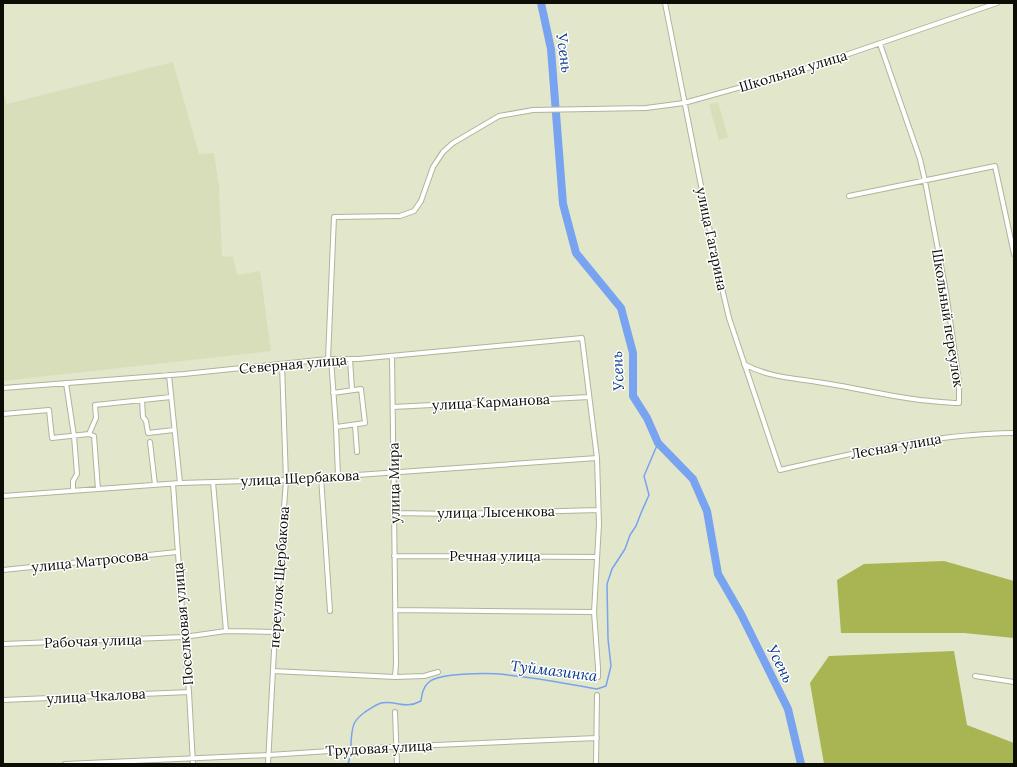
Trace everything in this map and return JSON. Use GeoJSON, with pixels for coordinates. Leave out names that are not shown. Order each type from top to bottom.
{"type":"FeatureCollection","features":[{"type":"Feature","properties":{"kind":"street","name":"улица Гагарина"},"geometry":{"type":"LineString","coordinates":[[665,3],[717,267],[729,318],[780,470]]}},
{"type":"Feature","properties":{"kind":"street","name":"Школьная улица"},"geometry":{"type":"LineString","coordinates":[[330,359],[334,217],[400,216],[414,211],[422,201],[433,167],[443,152],[453,143],[499,116],[533,110],[646,108],[684,103],[799,71],[997,3]]}},
{"type":"Feature","properties":{"kind":"street","name":"Школьный переулок"},"geometry":{"type":"LineString","coordinates":[[744,364],[754,370],[777,377],[810,380],[896,396],[948,403],[959,403],[959,382],[946,292],[925,181],[917,152],[880,44]]}},
{"type":"Feature","properties":{"kind":"street"},"geometry":{"type":"LineString","coordinates":[[849,196],[995,166],[1014,254]]}},
{"type":"Feature","properties":{"kind":"street","name":"Северная улица"},"geometry":{"type":"LineString","coordinates":[[3,388],[282,365],[330,359],[392,356],[582,338],[589,397]]}},
{"type":"Feature","properties":{"kind":"street","name":"улица Мира"},"geometry":{"type":"LineString","coordinates":[[392,356],[395,677]]}},
{"type":"Feature","properties":{"kind":"street"},"geometry":{"type":"LineString","coordinates":[[330,359],[336,427],[338,476]]}},
{"type":"Feature","properties":{"kind":"street"},"geometry":{"type":"LineString","coordinates":[[350,359],[352,390]]}},
{"type":"Feature","properties":{"kind":"street","name":"переулок Щербакова"},"geometry":{"type":"LineString","coordinates":[[268,764],[275,632],[286,480],[282,365]]}},
{"type":"Feature","properties":{"kind":"street"},"geometry":{"type":"LineString","coordinates":[[169,375],[180,483]]}},
{"type":"Feature","properties":{"kind":"street"},"geometry":{"type":"LineString","coordinates":[[66,383],[74,436],[77,474],[73,481],[73,491]]}},
{"type":"Feature","properties":{"kind":"street"},"geometry":{"type":"LineString","coordinates":[[333,393],[361,389],[365,424],[336,427]]}},
{"type":"Feature","properties":{"kind":"street"},"geometry":{"type":"LineString","coordinates":[[89,434],[96,418],[95,405],[171,397]]}},
{"type":"Feature","properties":{"kind":"street"},"geometry":{"type":"LineString","coordinates":[[589,397],[597,458],[598,524],[594,612],[598,676]]}},
{"type":"Feature","properties":{"kind":"street","name":"улица Карманова"},"geometry":{"type":"LineString","coordinates":[[393,407],[589,397]]}},
{"type":"Feature","properties":{"kind":"street"},"geometry":{"type":"LineString","coordinates":[[142,400],[143,417],[146,421],[148,433],[174,430]]}},
{"type":"Feature","properties":{"kind":"street"},"geometry":{"type":"LineString","coordinates":[[3,414],[49,410],[52,438],[89,434],[94,436],[98,489]]}},
{"type":"Feature","properties":{"kind":"street"},"geometry":{"type":"LineString","coordinates":[[355,425],[357,452]]}},
{"type":"Feature","properties":{"kind":"street","name":"Лесная улица"},"geometry":{"type":"LineString","coordinates":[[780,470],[864,450],[908,443],[982,433],[1014,433]]}},
{"type":"Feature","properties":{"kind":"street"},"geometry":{"type":"LineString","coordinates":[[150,442],[155,486]]}},
{"type":"Feature","properties":{"kind":"street","name":"улица Щербакова"},"geometry":{"type":"LineString","coordinates":[[3,496],[180,483],[286,480],[597,458]]}},
{"type":"Feature","properties":{"kind":"street"},"geometry":{"type":"LineString","coordinates":[[320,477],[330,611]]}},
{"type":"Feature","properties":{"kind":"street"},"geometry":{"type":"LineString","coordinates":[[213,482],[226,631]]}},
{"type":"Feature","properties":{"kind":"street","name":"Поселковая улица"},"geometry":{"type":"LineString","coordinates":[[173,484],[193,764]]}},
{"type":"Feature","properties":{"kind":"street","name":"улица Лысенкова"},"geometry":{"type":"LineString","coordinates":[[394,513],[454,514],[598,510]]}},
{"type":"Feature","properties":{"kind":"street","name":"улица Матросова"},"geometry":{"type":"LineString","coordinates":[[3,570],[177,552]]}},
{"type":"Feature","properties":{"kind":"street","name":"Речная улица"},"geometry":{"type":"LineString","coordinates":[[394,556],[596,557]]}},
{"type":"Feature","properties":{"kind":"street"},"geometry":{"type":"LineString","coordinates":[[395,610],[594,612]]}},
{"type":"Feature","properties":{"kind":"street","name":"Рабочая улица"},"geometry":{"type":"LineString","coordinates":[[3,644],[184,637],[226,631],[275,632]]}},
{"type":"Feature","properties":{"kind":"street"},"geometry":{"type":"LineString","coordinates":[[273,671],[395,677],[424,676],[438,672]]}},
{"type":"Feature","properties":{"kind":"street"},"geometry":{"type":"LineString","coordinates":[[975,676],[1014,682]]}},
{"type":"Feature","properties":{"kind":"street","name":"улица Чкалова"},"geometry":{"type":"LineString","coordinates":[[3,700],[189,692]]}},
{"type":"Feature","properties":{"kind":"street"},"geometry":{"type":"LineString","coordinates":[[596,764],[597,695]]}},
{"type":"Feature","properties":{"kind":"street"},"geometry":{"type":"LineString","coordinates":[[394,712],[397,764]]}},
{"type":"Feature","properties":{"kind":"street","name":"Трудовая улица"},"geometry":{"type":"LineString","coordinates":[[65,764],[597,738]]}},
{"type":"Feature","properties":{"kind":"shaded area"},"geometry":{"type":"Polygon","coordinates":[[[173,62],[199,154],[214,153],[219,187],[222,256],[233,257],[237,275],[260,271],[271,351],[3,381],[3,91],[7,104],[173,62]]]}},
{"type":"Feature","properties":{"kind":"shaded area"},"geometry":{"type":"Polygon","coordinates":[[[718,102],[728,137],[719,140],[709,105],[718,102]]]}},
{"type":"Feature","properties":{"kind":"green space"},"geometry":{"type":"Polygon","coordinates":[[[944,561],[1014,581],[1014,638],[964,633],[841,633],[837,580],[864,564],[944,561]]]}},
{"type":"Feature","properties":{"kind":"green space"},"geometry":{"type":"Polygon","coordinates":[[[954,651],[967,725],[1014,743],[1014,764],[824,764],[810,683],[829,656],[954,651]]]}},
{"type":"Feature","properties":{"kind":"waterway","name":"Усень"},"geometry":{"type":"LineString","coordinates":[[541,3],[551,49],[563,204],[576,253],[621,308],[633,353],[633,396],[647,418],[658,443],[693,479],[707,511],[718,574],[741,614],[788,709],[801,764]]}},
{"type":"Feature","properties":{"kind":"waterway","name":"Туймазинка"},"geometry":{"type":"LineString","coordinates":[[348,764],[353,729],[355,722],[359,717],[381,703],[387,702],[405,705],[415,704],[421,701],[422,693],[425,686],[429,682],[444,676],[467,674],[508,675],[597,689],[606,686],[611,666],[608,639],[607,584],[612,569],[625,549],[649,495],[644,476],[658,443]]}}]}
